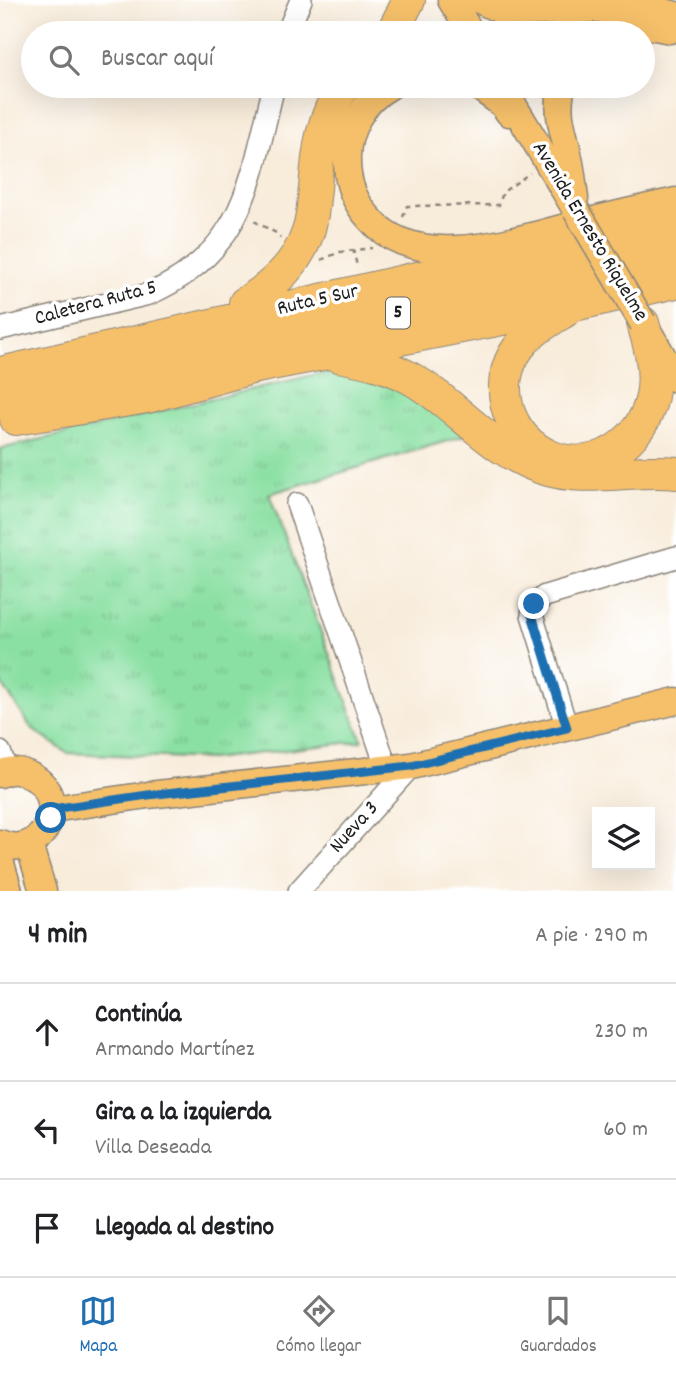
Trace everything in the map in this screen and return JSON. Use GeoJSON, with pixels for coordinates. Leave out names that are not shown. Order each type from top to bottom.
{"type":"FeatureCollection","features":[{"type":"Feature","properties":{"kind":"highway"},"geometry":{"type":"LineString","coordinates":[[398,21],[409,0]]}},
{"type":"Feature","properties":{"kind":"highway"},"geometry":{"type":"LineString","coordinates":[[245,303],[278,279],[304,243],[311,223],[323,128],[336,98]]}},
{"type":"Feature","properties":{"kind":"highway","name":"Ruta 5 Sur"},"geometry":{"type":"LineString","coordinates":[[0,373],[676,219]]}},
{"type":"Feature","properties":{"kind":"highway"},"geometry":{"type":"LineString","coordinates":[[109,348],[245,303],[356,262],[401,267],[502,243]]}},
{"type":"Feature","properties":{"kind":"highway","name":"Ruta 5 Sur"},"geometry":{"type":"LineString","coordinates":[[0,403],[676,251]]}},
{"type":"Feature","properties":{"kind":"highway"},"geometry":{"type":"LineString","coordinates":[[0,422],[147,397],[251,368],[579,304],[676,282]]}},
{"type":"Feature","properties":{"kind":"highway"},"geometry":{"type":"LineString","coordinates":[[579,304],[551,319],[521,345],[513,355],[505,378],[505,401],[519,432],[533,447],[561,460],[592,461],[612,453],[629,439],[645,419],[652,397],[657,341]]}},
{"type":"Feature","properties":{"kind":"highway"},"geometry":{"type":"LineString","coordinates":[[324,353],[374,363],[412,378],[497,445],[516,457],[545,469],[578,475],[676,473]]}},
{"type":"Feature","properties":{"kind":"main road"},"geometry":{"type":"LineString","coordinates":[[451,0],[464,21]]}},
{"type":"Feature","properties":{"kind":"main road"},"geometry":{"type":"LineString","coordinates":[[479,0],[502,11],[520,13],[632,7],[676,15]]}},
{"type":"Feature","properties":{"kind":"main road"},"geometry":{"type":"LineString","coordinates":[[655,28],[676,33]]}},
{"type":"Feature","properties":{"kind":"main road"},"geometry":{"type":"LineString","coordinates":[[376,98],[365,107],[354,125],[348,145],[346,159],[351,187],[363,212],[383,232],[415,246],[457,249],[502,243],[676,201]]}},
{"type":"Feature","properties":{"kind":"main road"},"geometry":{"type":"LineString","coordinates":[[494,98],[502,104],[543,155]]}},
{"type":"Feature","properties":{"kind":"main road","name":"Avenida Ernesto Riquelme"},"geometry":{"type":"LineString","coordinates":[[509,98],[657,341],[676,379]]}},
{"type":"Feature","properties":{"kind":"main road"},"geometry":{"type":"LineString","coordinates":[[560,98],[560,124],[569,158],[576,210]]}},
{"type":"Feature","properties":{"kind":"main road"},"geometry":{"type":"LineString","coordinates":[[632,210],[676,187]]}},
{"type":"Feature","properties":{"kind":"main road"},"geometry":{"type":"LineString","coordinates":[[52,809],[148,795],[399,768],[676,701]]}},
{"type":"Feature","properties":{"kind":"main road"},"geometry":{"type":"LineString","coordinates":[[0,843],[17,846],[37,840],[48,827],[52,809],[51,797],[37,778],[2,766]]}},
{"type":"Feature","properties":{"kind":"main road"},"geometry":{"type":"LineString","coordinates":[[29,844],[43,891]]}},
{"type":"Feature","properties":{"kind":"main road"},"geometry":{"type":"LineString","coordinates":[[0,860],[9,891]]}},
{"type":"Feature","properties":{"kind":"street"},"geometry":{"type":"LineString","coordinates":[[292,21],[301,0]]}},
{"type":"Feature","properties":{"kind":"street","name":"Caletera Ruta 5"},"geometry":{"type":"LineString","coordinates":[[0,329],[149,294],[194,268],[219,244],[239,213],[271,98]]}},
{"type":"Feature","properties":{"kind":"street"},"geometry":{"type":"LineString","coordinates":[[401,267],[436,274]]}},
{"type":"Feature","properties":{"kind":"street"},"geometry":{"type":"LineString","coordinates":[[297,504],[399,768]]}},
{"type":"Feature","properties":{"kind":"street"},"geometry":{"type":"LineString","coordinates":[[567,728],[532,615],[534,604],[545,596],[676,557]]}},
{"type":"Feature","properties":{"kind":"street","name":"Nueva 3"},"geometry":{"type":"LineString","coordinates":[[299,891],[399,768]]}},
{"type":"Feature","properties":{"kind":"path"},"geometry":{"type":"LineString","coordinates":[[503,192],[543,155]]}},
{"type":"Feature","properties":{"kind":"green space"},"geometry":{"type":"Polygon","coordinates":[[[321,373],[361,374],[412,393],[467,435],[269,494],[362,741],[211,759],[67,753],[32,729],[0,681],[0,449],[321,373]]]}},
{"type":"Feature","properties":{"kind":"route"},"geometry":{"type":"LineString","coordinates":[[51,818],[52,809],[148,795],[411,766],[567,728],[532,615],[534,604]]}}]}
